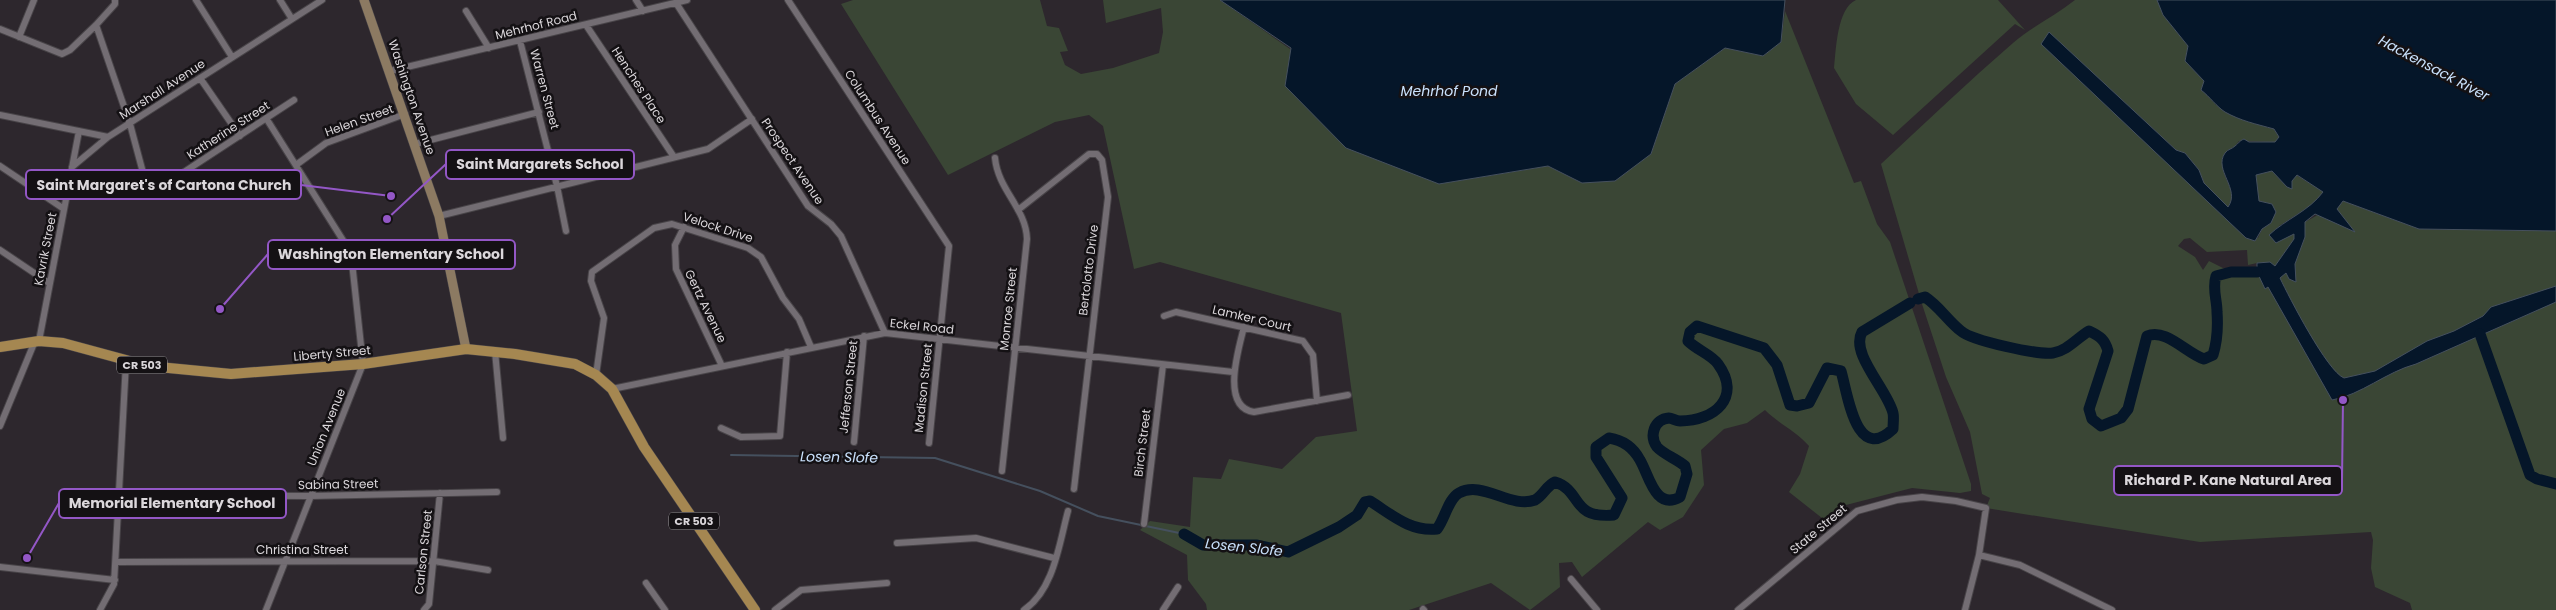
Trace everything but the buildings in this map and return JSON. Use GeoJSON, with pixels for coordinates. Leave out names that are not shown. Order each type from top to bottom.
{"type":"FeatureCollection","features":[{"type":"Feature","properties":{"kind":"main road","name":"Liberty Street"},"geometry":{"type":"LineString","coordinates":[[0,347],[37,341],[77,346],[126,362],[171,369],[231,374],[363,364],[466,349],[495,351],[575,364],[596,375],[612,390],[648,454],[755,610]]}},
{"type":"Feature","properties":{"kind":"street"},"geometry":{"type":"LineString","coordinates":[[19,38],[34,0]]}},
{"type":"Feature","properties":{"kind":"street"},"geometry":{"type":"LineString","coordinates":[[0,29],[62,54],[70,50],[96,25],[115,4],[115,0]]}},
{"type":"Feature","properties":{"kind":"street"},"geometry":{"type":"LineString","coordinates":[[196,0],[232,57]]}},
{"type":"Feature","properties":{"kind":"street"},"geometry":{"type":"LineString","coordinates":[[280,0],[292,19]]}},
{"type":"Feature","properties":{"kind":"street","name":"Marshall Avenue"},"geometry":{"type":"LineString","coordinates":[[72,166],[108,137],[322,0]]}},
{"type":"Feature","properties":{"kind":"street","name":"Washington Avenue"},"geometry":{"type":"LineString","coordinates":[[364,0],[439,216],[466,349]]}},
{"type":"Feature","properties":{"kind":"street"},"geometry":{"type":"LineString","coordinates":[[636,0],[643,11]]}},
{"type":"Feature","properties":{"kind":"street","name":"Mehrhof Road"},"geometry":{"type":"LineString","coordinates":[[390,71],[687,0]]}},
{"type":"Feature","properties":{"kind":"street","name":"Columbus Avenue"},"geometry":{"type":"LineString","coordinates":[[788,0],[949,246]]}},
{"type":"Feature","properties":{"kind":"street","name":"Prospect Avenue"},"geometry":{"type":"LineString","coordinates":[[676,3],[808,206],[831,224],[841,236],[885,333]]}},
{"type":"Feature","properties":{"kind":"street"},"geometry":{"type":"LineString","coordinates":[[466,12],[489,48]]}},
{"type":"Feature","properties":{"kind":"street"},"geometry":{"type":"LineString","coordinates":[[96,25],[130,124]]}},
{"type":"Feature","properties":{"kind":"street","name":"Henches Place"},"geometry":{"type":"LineString","coordinates":[[586,25],[674,157]]}},
{"type":"Feature","properties":{"kind":"street","name":"Warren Street"},"geometry":{"type":"LineString","coordinates":[[520,41],[540,112],[566,231]]}},
{"type":"Feature","properties":{"kind":"street"},"geometry":{"type":"LineString","coordinates":[[200,78],[240,136]]}},
{"type":"Feature","properties":{"kind":"street","name":"Katherine Street"},"geometry":{"type":"LineString","coordinates":[[130,124],[149,195],[294,100]]}},
{"type":"Feature","properties":{"kind":"street"},"geometry":{"type":"LineString","coordinates":[[415,144],[540,112]]}},
{"type":"Feature","properties":{"kind":"street","name":"Helen Street"},"geometry":{"type":"LineString","coordinates":[[296,165],[326,143],[405,114]]}},
{"type":"Feature","properties":{"kind":"street"},"geometry":{"type":"LineString","coordinates":[[0,115],[108,137]]}},
{"type":"Feature","properties":{"kind":"street"},"geometry":{"type":"LineString","coordinates":[[266,118],[351,253],[363,364]]}},
{"type":"Feature","properties":{"kind":"street"},"geometry":{"type":"LineString","coordinates":[[439,216],[708,149],[752,119]]}},
{"type":"Feature","properties":{"kind":"street","name":"Kavrik Street"},"geometry":{"type":"LineString","coordinates":[[0,426],[37,341],[78,131]]}},
{"type":"Feature","properties":{"kind":"street","name":"Bertolotto Drive"},"geometry":{"type":"LineString","coordinates":[[1018,210],[1089,154],[1097,154],[1102,160],[1108,192],[1074,489]]}},
{"type":"Feature","properties":{"kind":"street","name":"Monroe Street"},"geometry":{"type":"LineString","coordinates":[[995,158],[998,177],[1024,222],[1027,239],[1002,471]]}},
{"type":"Feature","properties":{"kind":"street"},"geometry":{"type":"LineString","coordinates":[[0,166],[64,208]]}},
{"type":"Feature","properties":{"kind":"street","name":"Velock Drive"},"geometry":{"type":"LineString","coordinates":[[596,375],[604,318],[591,280],[592,272],[658,226],[672,224],[748,248],[762,257],[783,298],[799,319],[811,347]]}},
{"type":"Feature","properties":{"kind":"street","name":"Gertz Avenue"},"geometry":{"type":"LineString","coordinates":[[684,228],[675,245],[676,269],[722,366]]}},
{"type":"Feature","properties":{"kind":"street","name":"Madison Street"},"geometry":{"type":"LineString","coordinates":[[929,443],[949,246]]}},
{"type":"Feature","properties":{"kind":"street"},"geometry":{"type":"LineString","coordinates":[[0,250],[50,282]]}},
{"type":"Feature","properties":{"kind":"street","name":"Lamker Court"},"geometry":{"type":"LineString","coordinates":[[1164,316],[1176,312],[1297,340],[1308,345],[1313,355],[1317,401]]}},
{"type":"Feature","properties":{"kind":"street"},"geometry":{"type":"LineString","coordinates":[[1244,327],[1233,372],[1237,401],[1248,411],[1348,395]]}},
{"type":"Feature","properties":{"kind":"street","name":"Eckel Road"},"geometry":{"type":"LineString","coordinates":[[612,390],[885,333],[1233,372]]}},
{"type":"Feature","properties":{"kind":"street","name":"Jefferson Street"},"geometry":{"type":"LineString","coordinates":[[854,442],[864,336]]}},
{"type":"Feature","properties":{"kind":"street"},"geometry":{"type":"LineString","coordinates":[[495,351],[503,438]]}},
{"type":"Feature","properties":{"kind":"street"},"geometry":{"type":"LineString","coordinates":[[722,428],[741,437],[780,436],[787,352]]}},
{"type":"Feature","properties":{"kind":"street"},"geometry":{"type":"LineString","coordinates":[[100,610],[115,580],[126,362]]}},
{"type":"Feature","properties":{"kind":"street","name":"Union Avenue"},"geometry":{"type":"LineString","coordinates":[[266,610],[363,364]]}},
{"type":"Feature","properties":{"kind":"street","name":"Birch Street"},"geometry":{"type":"LineString","coordinates":[[1144,524],[1162,365]]}},
{"type":"Feature","properties":{"kind":"street","name":"Sabina Street"},"geometry":{"type":"LineString","coordinates":[[119,495],[310,496],[497,492]]}},
{"type":"Feature","properties":{"kind":"street","name":"Carlson Street"},"geometry":{"type":"LineString","coordinates":[[424,610],[429,604],[440,493]]}},
{"type":"Feature","properties":{"kind":"street","name":"State Street"},"geometry":{"type":"LineString","coordinates":[[1738,610],[1857,511],[1897,500],[1922,497],[1956,501],[1986,508],[1979,555]]}},
{"type":"Feature","properties":{"kind":"street"},"geometry":{"type":"LineString","coordinates":[[1024,610],[1041,593],[1068,512]]}},
{"type":"Feature","properties":{"kind":"street"},"geometry":{"type":"LineString","coordinates":[[896,543],[976,538],[1054,558]]}},
{"type":"Feature","properties":{"kind":"street"},"geometry":{"type":"LineString","coordinates":[[1965,610],[1979,555],[2020,565],[2112,610]]}},
{"type":"Feature","properties":{"kind":"street","name":"Christina Street"},"geometry":{"type":"LineString","coordinates":[[116,562],[434,561],[488,570]]}},
{"type":"Feature","properties":{"kind":"street"},"geometry":{"type":"LineString","coordinates":[[0,567],[115,580]]}},
{"type":"Feature","properties":{"kind":"street"},"geometry":{"type":"LineString","coordinates":[[1571,579],[1596,610]]}},
{"type":"Feature","properties":{"kind":"street"},"geometry":{"type":"LineString","coordinates":[[646,583],[665,610]]}},
{"type":"Feature","properties":{"kind":"street"},"geometry":{"type":"LineString","coordinates":[[776,610],[801,590],[887,583]]}},
{"type":"Feature","properties":{"kind":"street"},"geometry":{"type":"LineString","coordinates":[[1163,610],[1178,587]]}},
{"type":"Feature","properties":{"kind":"green space"},"geometry":{"type":"Polygon","coordinates":[[[853,0],[1040,0],[1047,26],[1059,28],[1068,51],[1060,52],[1065,65],[1081,74],[1113,68],[1159,53],[1163,32],[1161,8],[1106,23],[1103,0],[1220,0],[1475,178],[1548,166],[1582,183],[1651,154],[1675,84],[1725,48],[1763,56],[1781,42],[1785,11],[1854,183],[1861,181],[1877,224],[1890,242],[1971,484],[1971,491],[1960,493],[1912,488],[1846,505],[1827,522],[1789,492],[1800,474],[1809,446],[1765,410],[1747,423],[1724,429],[1701,450],[1704,485],[1683,517],[1660,530],[1648,522],[1582,577],[1572,562],[1559,563],[1560,587],[1530,610],[1491,583],[1409,610],[1207,610],[1206,604],[1188,580],[1187,555],[1140,530],[1150,521],[1190,527],[1193,477],[1221,479],[1229,459],[1282,469],[1316,437],[1357,431],[1341,313],[1160,262],[1134,269],[1103,126],[1089,115],[1055,122],[948,175],[841,4],[853,0]]]}},
{"type":"Feature","properties":{"kind":"green space"},"geometry":{"type":"Polygon","coordinates":[[[1856,0],[1998,0],[2025,30],[2015,24],[1893,135],[1856,104],[1834,68],[1841,20],[1850,4],[1856,0]]]}},
{"type":"Feature","properties":{"kind":"green space"},"geometry":{"type":"Polygon","coordinates":[[[2075,0],[2157,0],[2163,15],[2188,46],[2185,61],[2204,81],[2202,90],[2225,112],[2243,120],[2274,129],[2279,137],[2276,142],[2239,141],[2227,151],[2223,167],[2232,196],[2228,207],[2204,183],[2199,170],[2185,153],[2176,150],[2049,33],[2042,44],[2258,238],[2262,229],[2271,223],[2264,203],[2259,201],[2255,175],[2272,171],[2287,187],[2296,175],[2324,192],[2310,206],[2279,226],[2294,234],[2294,239],[2275,267],[2257,263],[2248,265],[2247,250],[2207,252],[2190,238],[2184,239],[2178,246],[2195,257],[2203,270],[2209,261],[2231,272],[2257,272],[2280,278],[2305,237],[2305,222],[2343,201],[2419,229],[2556,231],[2556,610],[2412,610],[2410,603],[2375,587],[2371,568],[2373,540],[2371,532],[2200,542],[1986,508],[1990,498],[1982,494],[1970,432],[1946,377],[1922,304],[1881,164],[2013,43],[2075,0]]]}},
{"type":"Feature","properties":{"kind":"water","name":"Mehrhof Pond"},"geometry":{"type":"Polygon","coordinates":[[[1220,0],[1785,0],[1781,42],[1763,56],[1725,48],[1675,84],[1651,154],[1615,181],[1582,183],[1548,166],[1439,184],[1346,148],[1285,86],[1291,48],[1220,0]]]}},
{"type":"Feature","properties":{"kind":"water","name":"Hackensack River"},"geometry":{"type":"Polygon","coordinates":[[[2157,0],[2556,0],[2556,231],[2419,229],[2343,201],[2337,209],[2355,232],[2315,214],[2305,222],[2305,237],[2295,264],[2296,282],[2289,279],[2286,273],[2280,278],[2319,348],[2328,362],[2344,378],[2375,371],[2427,341],[2454,331],[2483,316],[2491,307],[2556,286],[2556,302],[2394,372],[2353,393],[2332,400],[2268,287],[2265,289],[2257,272],[2257,263],[2270,262],[2275,266],[2294,239],[2294,234],[2276,243],[2269,235],[2304,210],[2323,192],[2297,175],[2292,181],[2292,189],[2287,187],[2272,171],[2256,175],[2259,201],[2272,204],[2276,212],[2271,223],[2262,229],[2255,241],[2246,238],[2041,44],[2049,32],[2176,150],[2185,153],[2199,170],[2204,183],[2228,207],[2231,193],[2222,166],[2222,159],[2225,153],[2244,139],[2249,142],[2275,142],[2279,137],[2274,129],[2243,120],[2225,112],[2201,90],[2204,81],[2185,61],[2188,46],[2163,15],[2157,0]]]}},
{"type":"Feature","properties":{"kind":"waterway","name":"Losen Slofe"},"geometry":{"type":"LineString","coordinates":[[1918,299],[1925,297],[1956,327],[1968,335],[2034,352],[2058,352],[2089,331],[2099,337],[2104,341],[2108,351],[2089,409],[2092,419],[2101,426],[2121,418],[2128,409],[2147,336],[2154,334],[2169,338],[2204,359],[2213,355],[2217,328],[2216,276],[2231,272],[2257,272]]}},
{"type":"Feature","properties":{"kind":"waterway","name":"Losen Slofe"},"geometry":{"type":"LineString","coordinates":[[1184,534],[1203,545],[1257,545],[1288,552],[1339,527],[1357,515],[1365,502],[1370,501],[1409,525],[1418,528],[1437,529],[1449,504],[1459,493],[1477,490],[1526,502],[1538,498],[1555,482],[1564,486],[1583,509],[1590,513],[1614,515],[1622,498],[1596,457],[1596,447],[1609,438],[1623,442],[1634,451],[1659,495],[1664,499],[1671,500],[1680,497],[1687,474],[1685,466],[1657,447],[1653,438],[1654,429],[1664,419],[1670,418],[1677,421],[1693,420],[1714,412],[1726,397],[1727,387],[1725,376],[1718,364],[1688,341],[1690,332],[1697,326],[1764,348],[1777,365],[1790,405],[1797,406],[1809,403],[1827,368],[1841,371],[1856,422],[1862,432],[1870,438],[1880,438],[1893,429],[1893,413],[1865,361],[1860,341],[1862,332],[1910,303]]}},
{"type":"Feature","properties":{"kind":"waterway"},"geometry":{"type":"LineString","coordinates":[[2480,334],[2530,475],[2556,484]]}},
{"type":"Feature","properties":{"kind":"waterway","name":"Losen Slofe"},"geometry":{"type":"LineString","coordinates":[[731,455],[935,458],[1040,491],[1098,516],[1184,534]]}},
{"type":"Feature","properties":{"kind":"place","name":"Saint Margaret's of Cartona Church"},"geometry":{"type":"Point","coordinates":[391,196]}},
{"type":"Feature","properties":{"kind":"place","name":"Saint Margarets School"},"geometry":{"type":"Point","coordinates":[387,219]}},
{"type":"Feature","properties":{"kind":"place","name":"Washington Elementary School"},"geometry":{"type":"Point","coordinates":[220,309]}},
{"type":"Feature","properties":{"kind":"place","name":"Richard P. Kane Natural Area"},"geometry":{"type":"Point","coordinates":[2343,400]}},
{"type":"Feature","properties":{"kind":"place","name":"Memorial Elementary School"},"geometry":{"type":"Point","coordinates":[27,558]}}]}
